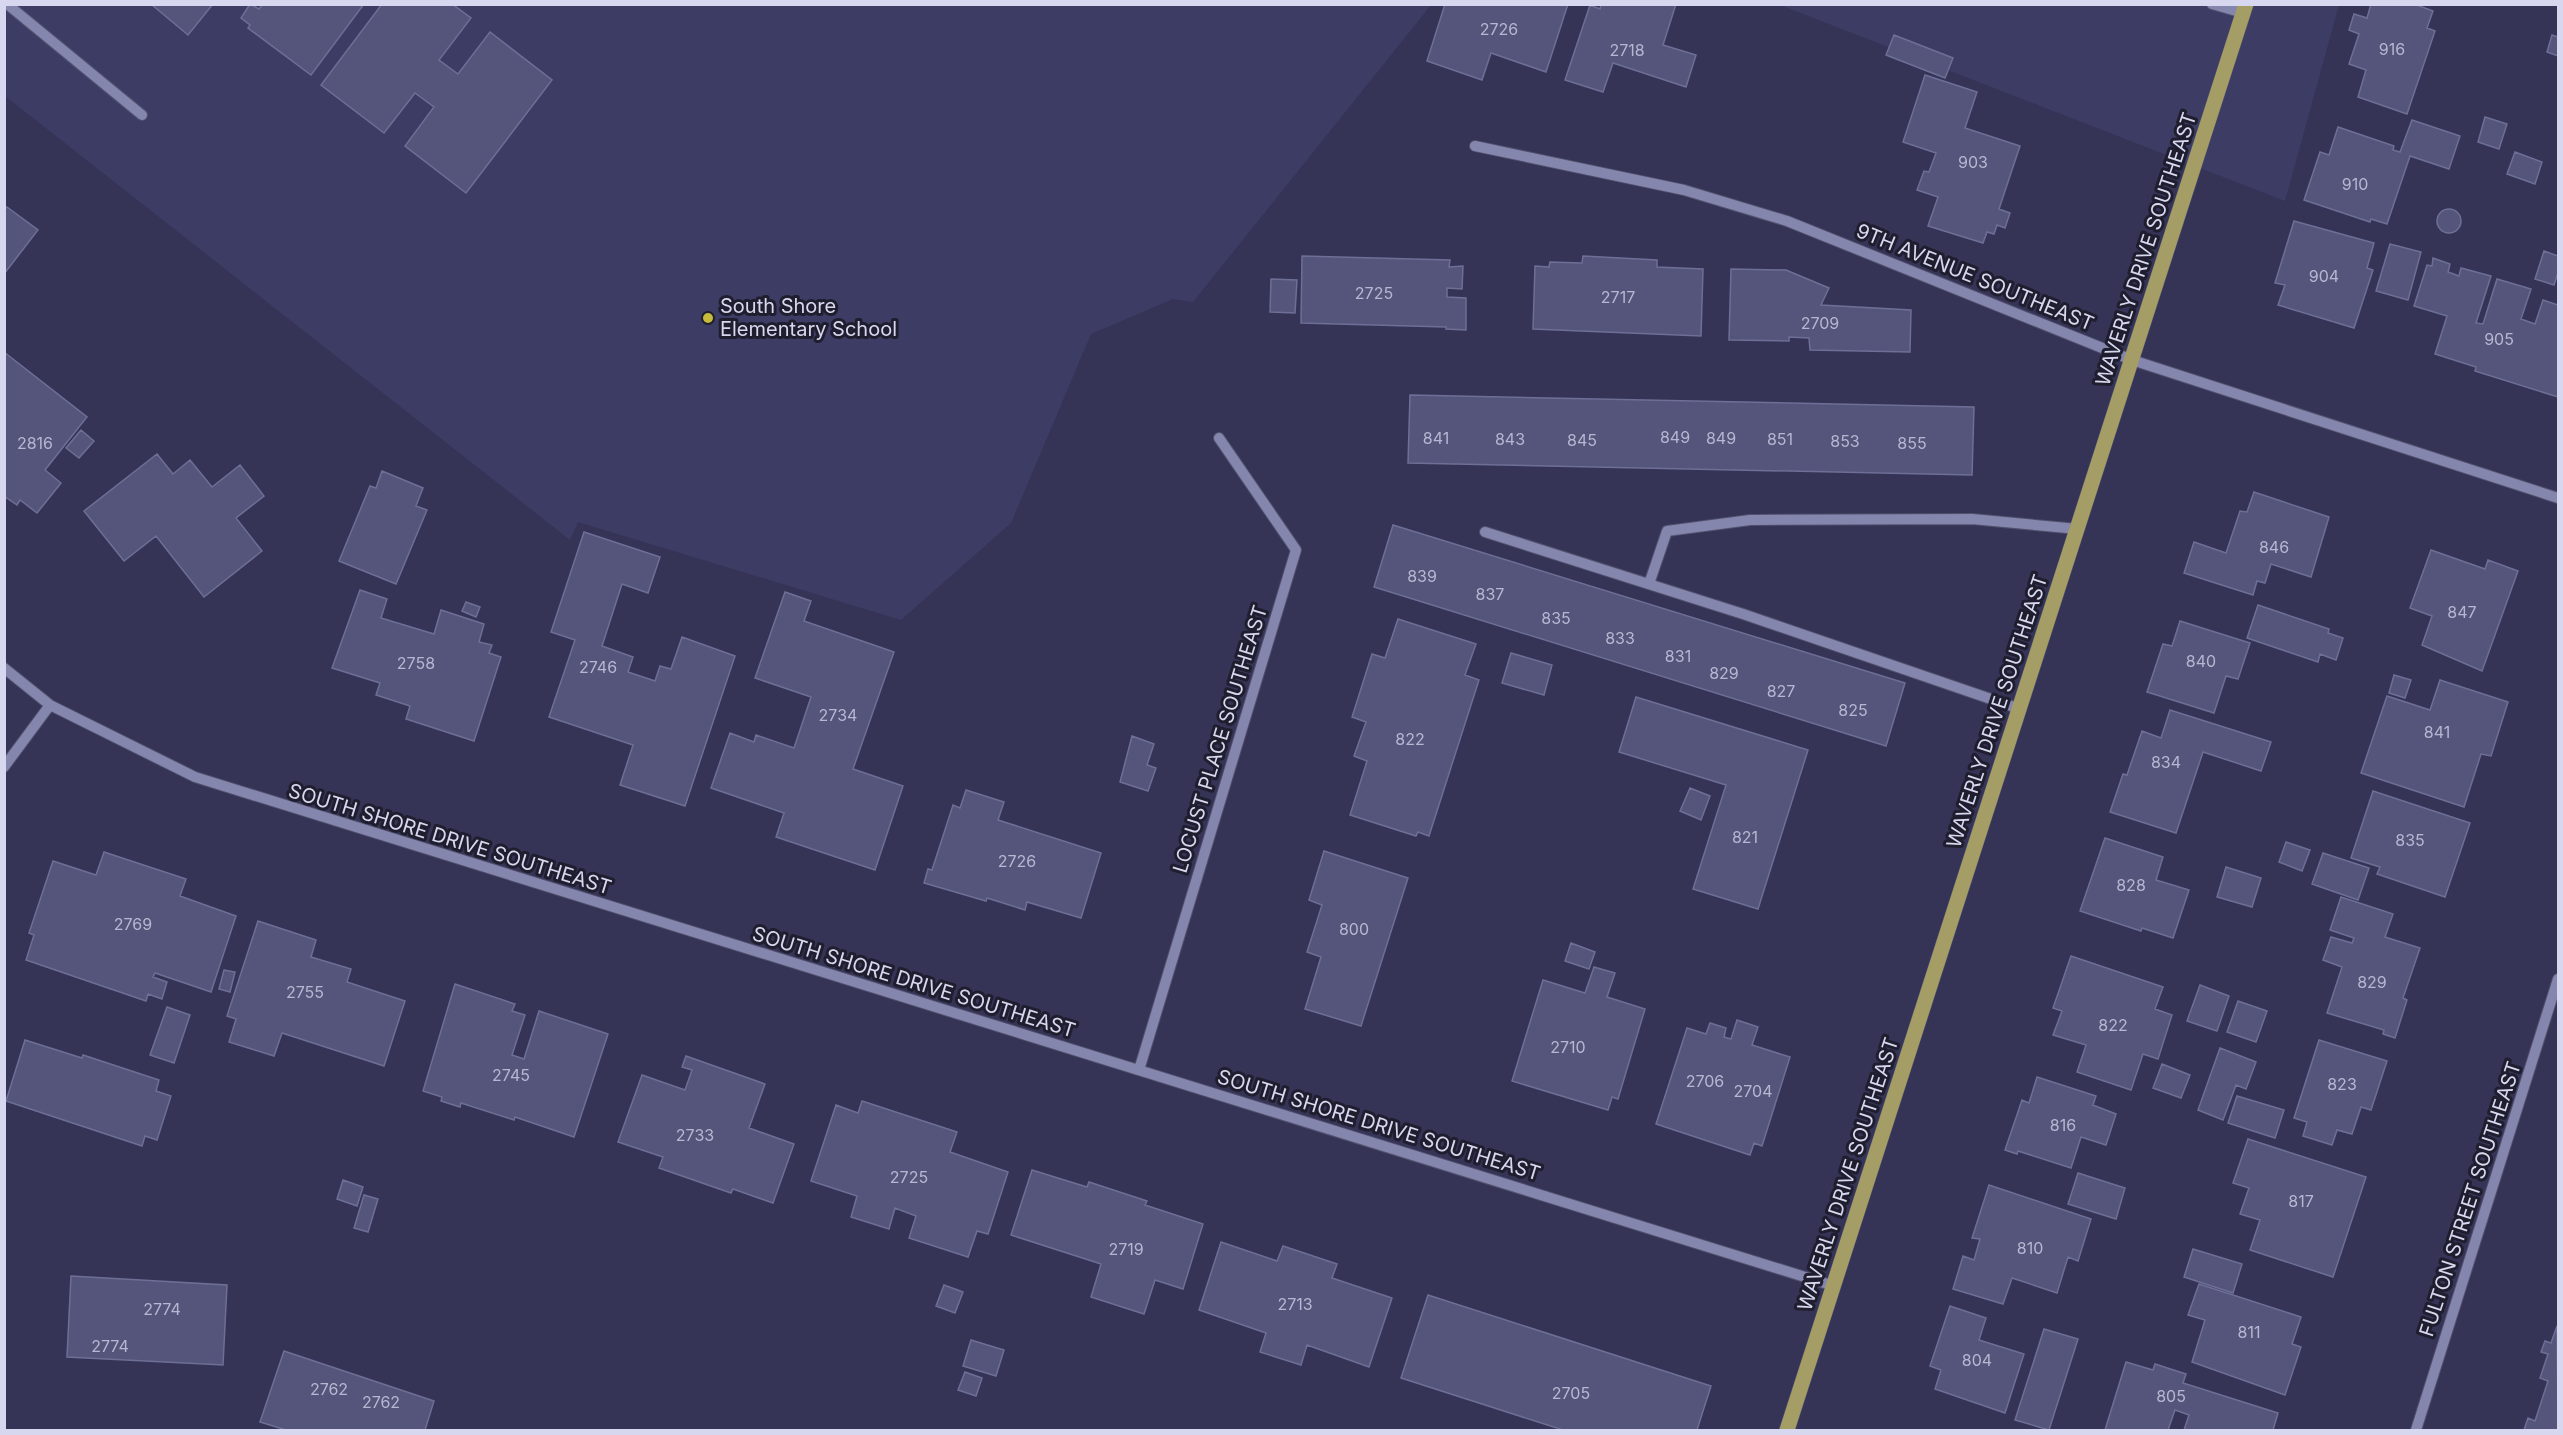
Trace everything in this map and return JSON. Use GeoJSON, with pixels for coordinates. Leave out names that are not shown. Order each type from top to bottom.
{"type":"FeatureCollection","features":[{"type":"Feature","properties":{"kind":"main road","name":"WAVERLY DRIVE SOUTHEAST"},"geometry":{"type":"LineString","coordinates":[[1787,1431],[2244,9]]}},
{"type":"Feature","properties":{"kind":"street"},"geometry":{"type":"LineString","coordinates":[[7,4],[142,115]]}},
{"type":"Feature","properties":{"kind":"street"},"geometry":{"type":"LineString","coordinates":[[2212,4],[2244,9]]}},
{"type":"Feature","properties":{"kind":"street","name":"9TH AVENUE SOUTHEAST"},"geometry":{"type":"LineString","coordinates":[[1475,147],[1684,190],[1787,221],[2132,360],[2559,498]]}},
{"type":"Feature","properties":{"kind":"street","name":"LOCUST PLACE SOUTHEAST"},"geometry":{"type":"LineString","coordinates":[[1139,1070],[1296,550],[1218,438]]}},
{"type":"Feature","properties":{"kind":"street"},"geometry":{"type":"LineString","coordinates":[[1649,584],[1667,531],[1738,522],[1972,519],[2078,530]]}},
{"type":"Feature","properties":{"kind":"street"},"geometry":{"type":"LineString","coordinates":[[1485,532],[1649,584],[2020,709]]}},
{"type":"Feature","properties":{"kind":"street","name":"SOUTH SHORE DRIVE SOUTHEAST"},"geometry":{"type":"LineString","coordinates":[[4,668],[50,705],[195,777],[436,854],[1834,1286]]}},
{"type":"Feature","properties":{"kind":"street"},"geometry":{"type":"LineString","coordinates":[[4,767],[50,705]]}},
{"type":"Feature","properties":{"kind":"street","name":"FULTON STREET SOUTHEAST"},"geometry":{"type":"LineString","coordinates":[[2416,1431],[2559,979]]}},
{"type":"Feature","properties":{"kind":"shaded area","name":"South Shore Elementary School"},"geometry":{"type":"Polygon","coordinates":[[[4,5],[1431,5],[1193,302],[1173,299],[1091,334],[1011,523],[901,620],[578,522],[570,540],[5,96],[4,5]]]}},
{"type":"Feature","properties":{"kind":"shaded area"},"geometry":{"type":"Polygon","coordinates":[[[1780,5],[2339,5],[2285,201],[1780,5]]]}},
{"type":"Feature","properties":{"kind":"building"},"geometry":{"type":"Polygon","coordinates":[[[151,4],[213,4],[188,35],[151,4]]]}},
{"type":"Feature","properties":{"kind":"building"},"geometry":{"type":"Polygon","coordinates":[[[250,4],[259,9],[263,4],[364,4],[311,75],[248,28],[250,25],[241,18],[250,4]]]}},
{"type":"Feature","properties":{"kind":"building"},"geometry":{"type":"Polygon","coordinates":[[[382,4],[452,4],[471,18],[439,60],[458,74],[490,32],[552,80],[466,193],[405,146],[434,107],[415,93],[384,133],[321,85],[382,4]]]}},
{"type":"Feature","properties":{"kind":"building"},"geometry":{"type":"Polygon","coordinates":[[[1445,4],[1568,4],[1546,72],[1491,53],[1482,80],[1427,61],[1445,4]]]}},
{"type":"Feature","properties":{"kind":"building"},"geometry":{"type":"Polygon","coordinates":[[[1601,4],[1676,4],[1663,45],[1696,55],[1686,87],[1613,63],[1603,92],[1565,80],[1590,5],[1600,9],[1601,4]]]}},
{"type":"Feature","properties":{"kind":"building"},"geometry":{"type":"Polygon","coordinates":[[[2371,4],[2414,4],[2433,11],[2427,28],[2435,31],[2407,114],[2358,97],[2366,70],[2349,64],[2359,34],[2349,30],[2354,14],[2367,18],[2371,4]]]}},
{"type":"Feature","properties":{"kind":"building"},"geometry":{"type":"Polygon","coordinates":[[[1894,35],[1953,58],[1945,78],[1886,55],[1894,35]]]}},
{"type":"Feature","properties":{"kind":"building"},"geometry":{"type":"Polygon","coordinates":[[[2552,35],[2558,37],[2558,56],[2547,52],[2552,35]]]}},
{"type":"Feature","properties":{"kind":"building"},"geometry":{"type":"Polygon","coordinates":[[[1925,75],[1977,92],[1965,128],[2020,146],[1999,209],[2010,213],[2005,228],[1997,225],[1994,234],[1987,232],[1983,243],[1928,226],[1938,197],[1917,190],[1924,171],[1929,172],[1936,153],[1903,142],[1925,75]]]}},
{"type":"Feature","properties":{"kind":"building"},"geometry":{"type":"Polygon","coordinates":[[[2485,117],[2507,124],[2499,149],[2478,142],[2485,117]]]}},
{"type":"Feature","properties":{"kind":"building"},"geometry":{"type":"Polygon","coordinates":[[[2412,120],[2460,136],[2449,169],[2410,156],[2387,224],[2371,219],[2370,222],[2304,200],[2320,152],[2329,155],[2338,127],[2394,146],[2393,150],[2400,152],[2412,120]]]}},
{"type":"Feature","properties":{"kind":"building"},"geometry":{"type":"Polygon","coordinates":[[[2515,152],[2542,162],[2535,184],[2507,174],[2515,152]]]}},
{"type":"Feature","properties":{"kind":"building"},"geometry":{"type":"Polygon","coordinates":[[[7,207],[38,230],[4,274],[4,210],[7,207]]]}},
{"type":"Feature","properties":{"kind":"building"},"geometry":{"type":"Polygon","coordinates":[[[2449,209],[2458,212],[2461,221],[2458,230],[2449,233],[2440,230],[2437,221],[2440,212],[2449,209]]]}},
{"type":"Feature","properties":{"kind":"building"},"geometry":{"type":"Polygon","coordinates":[[[2294,221],[2374,243],[2367,268],[2373,270],[2354,328],[2278,305],[2285,285],[2275,283],[2294,221]]]}},
{"type":"Feature","properties":{"kind":"building"},"geometry":{"type":"Polygon","coordinates":[[[2390,244],[2421,252],[2408,300],[2376,291],[2390,244]]]}},
{"type":"Feature","properties":{"kind":"building"},"geometry":{"type":"Polygon","coordinates":[[[2544,251],[2558,256],[2558,273],[2554,285],[2535,279],[2544,251]]]}},
{"type":"Feature","properties":{"kind":"building"},"geometry":{"type":"Polygon","coordinates":[[[1302,256],[1450,260],[1449,267],[1463,266],[1462,289],[1447,288],[1447,297],[1466,298],[1466,330],[1446,329],[1446,327],[1301,323],[1302,256]]]}},
{"type":"Feature","properties":{"kind":"building"},"geometry":{"type":"Polygon","coordinates":[[[1583,256],[1657,260],[1657,267],[1703,269],[1701,336],[1533,329],[1535,266],[1549,267],[1550,262],[1582,263],[1583,256]]]}},
{"type":"Feature","properties":{"kind":"building"},"geometry":{"type":"Polygon","coordinates":[[[2433,258],[2450,264],[2448,272],[2459,276],[2461,268],[2491,276],[2476,323],[2483,324],[2497,279],[2531,289],[2521,319],[2535,324],[2543,300],[2558,305],[2558,397],[2475,371],[2476,367],[2435,354],[2447,316],[2414,306],[2427,265],[2432,266],[2433,258]]]}},
{"type":"Feature","properties":{"kind":"building"},"geometry":{"type":"Polygon","coordinates":[[[1731,269],[1786,270],[1829,288],[1821,305],[1911,310],[1910,352],[1810,350],[1809,338],[1789,337],[1789,341],[1729,340],[1731,269]]]}},
{"type":"Feature","properties":{"kind":"building"},"geometry":{"type":"Polygon","coordinates":[[[1271,279],[1297,280],[1295,313],[1270,312],[1271,279]]]}},
{"type":"Feature","properties":{"kind":"building"},"geometry":{"type":"Polygon","coordinates":[[[4,352],[87,417],[45,470],[61,483],[37,513],[20,500],[17,505],[4,496],[4,352]]]}},
{"type":"Feature","properties":{"kind":"building"},"geometry":{"type":"Polygon","coordinates":[[[1410,395],[1974,407],[1972,475],[1408,463],[1410,395]]]}},
{"type":"Feature","properties":{"kind":"building"},"geometry":{"type":"Polygon","coordinates":[[[81,430],[94,441],[79,458],[66,448],[81,430]]]}},
{"type":"Feature","properties":{"kind":"building"},"geometry":{"type":"Polygon","coordinates":[[[157,454],[173,474],[190,460],[212,487],[240,465],[264,496],[236,518],[262,551],[204,597],[156,536],[124,561],[84,511],[157,454]]]}},
{"type":"Feature","properties":{"kind":"building"},"geometry":{"type":"Polygon","coordinates":[[[382,471],[423,488],[416,506],[427,510],[396,584],[339,561],[370,486],[376,488],[382,471]]]}},
{"type":"Feature","properties":{"kind":"building"},"geometry":{"type":"Polygon","coordinates":[[[2254,492],[2329,517],[2311,577],[2271,564],[2265,583],[2257,581],[2253,595],[2184,573],[2194,542],[2226,553],[2240,511],[2247,512],[2254,492]]]}},
{"type":"Feature","properties":{"kind":"building"},"geometry":{"type":"Polygon","coordinates":[[[1393,525],[1905,683],[1886,746],[1374,587],[1393,525]]]}},
{"type":"Feature","properties":{"kind":"building"},"geometry":{"type":"Polygon","coordinates":[[[584,532],[660,557],[648,593],[622,584],[602,646],[633,657],[628,672],[655,681],[660,666],[671,669],[682,637],[735,656],[685,806],[620,785],[633,745],[549,717],[575,640],[551,632],[584,532]]]}},
{"type":"Feature","properties":{"kind":"building"},"geometry":{"type":"Polygon","coordinates":[[[2431,550],[2485,569],[2488,560],[2518,571],[2482,671],[2422,645],[2432,616],[2410,608],[2431,550]]]}},
{"type":"Feature","properties":{"kind":"building"},"geometry":{"type":"Polygon","coordinates":[[[360,590],[387,599],[381,618],[434,634],[441,610],[484,624],[479,642],[492,645],[489,653],[501,657],[474,741],[406,719],[410,706],[376,695],[380,683],[332,668],[360,590]]]}},
{"type":"Feature","properties":{"kind":"building"},"geometry":{"type":"Polygon","coordinates":[[[785,592],[811,601],[804,621],[894,652],[853,769],[903,786],[875,870],[776,837],[784,813],[711,788],[730,733],[754,742],[756,735],[794,748],[811,697],[755,678],[785,592]]]}},
{"type":"Feature","properties":{"kind":"building"},"geometry":{"type":"Polygon","coordinates":[[[466,602],[480,607],[476,617],[462,611],[466,602]]]}},
{"type":"Feature","properties":{"kind":"building"},"geometry":{"type":"Polygon","coordinates":[[[2258,605],[2329,629],[2328,633],[2343,638],[2336,660],[2320,654],[2318,662],[2247,638],[2258,605]]]}},
{"type":"Feature","properties":{"kind":"building"},"geometry":{"type":"Polygon","coordinates":[[[1398,619],[1476,644],[1465,675],[1479,680],[1429,836],[1418,832],[1416,836],[1350,815],[1367,761],[1354,756],[1366,722],[1352,717],[1372,654],[1385,658],[1398,619]]]}},
{"type":"Feature","properties":{"kind":"building"},"geometry":{"type":"Polygon","coordinates":[[[2180,621],[2250,643],[2238,679],[2226,676],[2214,713],[2147,692],[2163,644],[2172,646],[2180,621]]]}},
{"type":"Feature","properties":{"kind":"building"},"geometry":{"type":"Polygon","coordinates":[[[1511,653],[1552,665],[1544,695],[1502,683],[1511,653]]]}},
{"type":"Feature","properties":{"kind":"building"},"geometry":{"type":"Polygon","coordinates":[[[2394,675],[2411,680],[2405,698],[2389,693],[2394,675]]]}},
{"type":"Feature","properties":{"kind":"building"},"geometry":{"type":"Polygon","coordinates":[[[2440,680],[2508,702],[2491,756],[2481,754],[2464,807],[2361,773],[2387,696],[2430,710],[2440,680]]]}},
{"type":"Feature","properties":{"kind":"building"},"geometry":{"type":"Polygon","coordinates":[[[1636,697],[1808,750],[1758,909],[1693,889],[1726,785],[1619,752],[1636,697]]]}},
{"type":"Feature","properties":{"kind":"building"},"geometry":{"type":"Polygon","coordinates":[[[2170,710],[2271,742],[2261,771],[2203,752],[2176,833],[2110,812],[2123,774],[2127,775],[2142,731],[2161,738],[2170,710]]]}},
{"type":"Feature","properties":{"kind":"building"},"geometry":{"type":"Polygon","coordinates":[[[1132,736],[1154,744],[1147,765],[1156,768],[1148,791],[1120,782],[1132,736]]]}},
{"type":"Feature","properties":{"kind":"building"},"geometry":{"type":"Polygon","coordinates":[[[1690,788],[1710,796],[1701,820],[1680,811],[1690,788]]]}},
{"type":"Feature","properties":{"kind":"building"},"geometry":{"type":"Polygon","coordinates":[[[966,790],[1004,802],[998,820],[1101,853],[1081,918],[1027,902],[1025,910],[924,883],[928,869],[932,870],[953,805],[960,808],[966,790]]]}},
{"type":"Feature","properties":{"kind":"building"},"geometry":{"type":"Polygon","coordinates":[[[2373,791],[2470,823],[2445,897],[2377,874],[2380,867],[2351,858],[2373,791]]]}},
{"type":"Feature","properties":{"kind":"building"},"geometry":{"type":"Polygon","coordinates":[[[2105,838],[2163,857],[2156,880],[2189,890],[2173,938],[2142,928],[2141,931],[2080,911],[2105,838]]]}},
{"type":"Feature","properties":{"kind":"building"},"geometry":{"type":"Polygon","coordinates":[[[2286,842],[2310,850],[2302,871],[2279,862],[2286,842]]]}},
{"type":"Feature","properties":{"kind":"building"},"geometry":{"type":"Polygon","coordinates":[[[1324,851],[1408,878],[1361,1026],[1305,1009],[1321,957],[1307,952],[1322,905],[1309,900],[1324,851]]]}},
{"type":"Feature","properties":{"kind":"building"},"geometry":{"type":"Polygon","coordinates":[[[104,852],[186,879],[180,896],[236,916],[211,992],[155,973],[153,977],[167,982],[162,999],[148,994],[146,1001],[26,960],[34,935],[29,933],[53,861],[96,875],[104,852]]]}},
{"type":"Feature","properties":{"kind":"building"},"geometry":{"type":"Polygon","coordinates":[[[2323,853],[2369,868],[2358,900],[2312,884],[2323,853]]]}},
{"type":"Feature","properties":{"kind":"building"},"geometry":{"type":"Polygon","coordinates":[[[2226,867],[2261,878],[2252,907],[2217,897],[2226,867]]]}},
{"type":"Feature","properties":{"kind":"building"},"geometry":{"type":"Polygon","coordinates":[[[2341,897],[2393,914],[2385,937],[2420,948],[2403,998],[2407,1000],[2395,1038],[2383,1034],[2384,1030],[2327,1013],[2342,967],[2323,960],[2331,937],[2352,943],[2354,938],[2330,930],[2341,897]]]}},
{"type":"Feature","properties":{"kind":"building"},"geometry":{"type":"Polygon","coordinates":[[[258,921],[316,940],[311,957],[351,969],[347,982],[405,1001],[384,1066],[282,1033],[274,1056],[229,1042],[236,1019],[227,1016],[258,921]]]}},
{"type":"Feature","properties":{"kind":"building"},"geometry":{"type":"Polygon","coordinates":[[[1571,943],[1595,952],[1589,969],[1565,961],[1571,943]]]}},
{"type":"Feature","properties":{"kind":"building"},"geometry":{"type":"Polygon","coordinates":[[[2071,956],[2163,987],[2155,1009],[2172,1015],[2158,1059],[2143,1054],[2131,1090],[2077,1072],[2086,1045],[2053,1035],[2062,1011],[2053,1008],[2071,956]]]}},
{"type":"Feature","properties":{"kind":"building"},"geometry":{"type":"Polygon","coordinates":[[[1594,967],[1615,973],[1607,997],[1645,1009],[1618,1099],[1612,1097],[1608,1110],[1512,1081],[1543,980],[1585,993],[1594,967]]]}},
{"type":"Feature","properties":{"kind":"building"},"geometry":{"type":"Polygon","coordinates":[[[224,970],[235,972],[230,992],[219,989],[224,970]]]}},
{"type":"Feature","properties":{"kind":"building"},"geometry":{"type":"Polygon","coordinates":[[[455,984],[515,1004],[512,1011],[525,1015],[512,1055],[524,1059],[539,1011],[608,1034],[574,1137],[515,1117],[514,1120],[461,1103],[460,1107],[441,1101],[442,1097],[423,1091],[455,984]]]}},
{"type":"Feature","properties":{"kind":"building"},"geometry":{"type":"Polygon","coordinates":[[[2200,985],[2229,996],[2217,1031],[2187,1021],[2200,985]]]}},
{"type":"Feature","properties":{"kind":"building"},"geometry":{"type":"Polygon","coordinates":[[[2238,1001],[2267,1011],[2256,1042],[2227,1032],[2238,1001]]]}},
{"type":"Feature","properties":{"kind":"building"},"geometry":{"type":"Polygon","coordinates":[[[167,1007],[190,1015],[174,1063],[150,1055],[167,1007]]]}},
{"type":"Feature","properties":{"kind":"building"},"geometry":{"type":"Polygon","coordinates":[[[1737,1020],[1758,1027],[1752,1045],[1790,1057],[1762,1146],[1754,1143],[1750,1155],[1656,1124],[1687,1028],[1706,1034],[1710,1023],[1726,1028],[1724,1037],[1731,1039],[1737,1020]]]}},
{"type":"Feature","properties":{"kind":"building"},"geometry":{"type":"Polygon","coordinates":[[[25,1040],[82,1058],[83,1055],[159,1080],[156,1091],[171,1096],[157,1140],[145,1136],[142,1146],[6,1101],[25,1040]]]}},
{"type":"Feature","properties":{"kind":"building"},"geometry":{"type":"Polygon","coordinates":[[[2319,1040],[2387,1061],[2371,1110],[2361,1107],[2352,1134],[2337,1130],[2332,1145],[2303,1136],[2307,1122],[2294,1118],[2319,1040]]]}},
{"type":"Feature","properties":{"kind":"building"},"geometry":{"type":"Polygon","coordinates":[[[2220,1048],[2256,1062],[2246,1089],[2236,1085],[2223,1120],[2198,1110],[2220,1048]]]}},
{"type":"Feature","properties":{"kind":"building"},"geometry":{"type":"Polygon","coordinates":[[[686,1056],[765,1084],[749,1128],[794,1144],[773,1203],[733,1189],[731,1193],[659,1168],[663,1157],[618,1142],[642,1075],[685,1090],[692,1070],[682,1067],[686,1056]]]}},
{"type":"Feature","properties":{"kind":"building"},"geometry":{"type":"Polygon","coordinates":[[[2162,1064],[2190,1075],[2181,1098],[2153,1088],[2162,1064]]]}},
{"type":"Feature","properties":{"kind":"building"},"geometry":{"type":"Polygon","coordinates":[[[2037,1077],[2096,1096],[2093,1105],[2116,1114],[2106,1145],[2081,1137],[2071,1168],[2018,1151],[2017,1154],[2005,1150],[2022,1100],[2029,1103],[2037,1077]]]}},
{"type":"Feature","properties":{"kind":"building"},"geometry":{"type":"Polygon","coordinates":[[[2237,1096],[2284,1110],[2275,1138],[2228,1123],[2237,1096]]]}},
{"type":"Feature","properties":{"kind":"building"},"geometry":{"type":"Polygon","coordinates":[[[862,1101],[957,1132],[950,1152],[1008,1172],[988,1234],[977,1231],[968,1257],[909,1238],[916,1216],[895,1208],[889,1229],[851,1217],[857,1196],[811,1181],[836,1105],[858,1113],[862,1101]]]}},
{"type":"Feature","properties":{"kind":"building"},"geometry":{"type":"Polygon","coordinates":[[[2248,1139],[2366,1177],[2333,1277],[2250,1250],[2260,1220],[2240,1214],[2249,1188],[2233,1183],[2248,1139]]]}},
{"type":"Feature","properties":{"kind":"building"},"geometry":{"type":"Polygon","coordinates":[[[1032,1170],[1087,1187],[1089,1182],[1147,1201],[1145,1205],[1203,1224],[1183,1289],[1155,1280],[1144,1314],[1091,1297],[1101,1264],[1011,1235],[1032,1170]]]}},
{"type":"Feature","properties":{"kind":"building"},"geometry":{"type":"Polygon","coordinates":[[[2078,1173],[2125,1188],[2116,1219],[2068,1204],[2078,1173]]]}},
{"type":"Feature","properties":{"kind":"building"},"geometry":{"type":"Polygon","coordinates":[[[343,1180],[363,1187],[357,1206],[337,1199],[343,1180]]]}},
{"type":"Feature","properties":{"kind":"building"},"geometry":{"type":"Polygon","coordinates":[[[1989,1185],[2091,1219],[2078,1261],[2068,1257],[2057,1293],[2012,1278],[2003,1304],[1953,1289],[1963,1256],[1974,1260],[1980,1239],[1972,1238],[1989,1185]]]}},
{"type":"Feature","properties":{"kind":"building"},"geometry":{"type":"Polygon","coordinates":[[[364,1195],[378,1199],[368,1232],[354,1228],[364,1195]]]}},
{"type":"Feature","properties":{"kind":"building"},"geometry":{"type":"Polygon","coordinates":[[[1221,1242],[1277,1261],[1283,1246],[1337,1264],[1332,1278],[1392,1298],[1369,1367],[1307,1345],[1301,1365],[1260,1352],[1266,1333],[1199,1310],[1221,1242]]]}},
{"type":"Feature","properties":{"kind":"building"},"geometry":{"type":"Polygon","coordinates":[[[2193,1249],[2242,1264],[2233,1293],[2184,1277],[2193,1249]]]}},
{"type":"Feature","properties":{"kind":"building"},"geometry":{"type":"Polygon","coordinates":[[[71,1276],[227,1285],[223,1365],[67,1357],[71,1276]]]}},
{"type":"Feature","properties":{"kind":"building"},"geometry":{"type":"Polygon","coordinates":[[[2199,1284],[2301,1317],[2292,1344],[2301,1347],[2285,1395],[2192,1362],[2205,1320],[2188,1315],[2199,1284]]]}},
{"type":"Feature","properties":{"kind":"building"},"geometry":{"type":"Polygon","coordinates":[[[944,1285],[963,1292],[955,1313],[936,1306],[944,1285]]]}},
{"type":"Feature","properties":{"kind":"building"},"geometry":{"type":"Polygon","coordinates":[[[1428,1295],[1711,1386],[1697,1430],[1563,1430],[1401,1378],[1428,1295]]]}},
{"type":"Feature","properties":{"kind":"building"},"geometry":{"type":"Polygon","coordinates":[[[1950,1306],[1986,1318],[1979,1340],[2024,1354],[2005,1413],[1935,1389],[1941,1370],[1930,1366],[1950,1306]]]}},
{"type":"Feature","properties":{"kind":"building"},"geometry":{"type":"Polygon","coordinates":[[[2557,1326],[2558,1430],[2524,1430],[2528,1418],[2535,1421],[2548,1381],[2540,1378],[2548,1354],[2541,1352],[2545,1341],[2551,1343],[2557,1326]]]}},
{"type":"Feature","properties":{"kind":"building"},"geometry":{"type":"Polygon","coordinates":[[[2044,1329],[2078,1339],[2049,1430],[2015,1420],[2044,1329]]]}},
{"type":"Feature","properties":{"kind":"building"},"geometry":{"type":"Polygon","coordinates":[[[971,1340],[1004,1350],[996,1376],[963,1366],[971,1340]]]}},
{"type":"Feature","properties":{"kind":"building"},"geometry":{"type":"Polygon","coordinates":[[[284,1351],[434,1401],[425,1430],[286,1430],[260,1422],[284,1351]]]}},
{"type":"Feature","properties":{"kind":"building"},"geometry":{"type":"Polygon","coordinates":[[[2126,1362],[2153,1370],[2155,1364],[2186,1374],[2183,1383],[2278,1413],[2273,1430],[2184,1430],[2189,1415],[2175,1410],[2168,1430],[2105,1430],[2126,1362]]]}},
{"type":"Feature","properties":{"kind":"building"},"geometry":{"type":"Polygon","coordinates":[[[965,1372],[982,1378],[976,1396],[958,1390],[965,1372]]]}},
{"type":"Feature","properties":{"kind":"place","name":"South Shore Elementary School"},"geometry":{"type":"Point","coordinates":[708,318]}}]}
